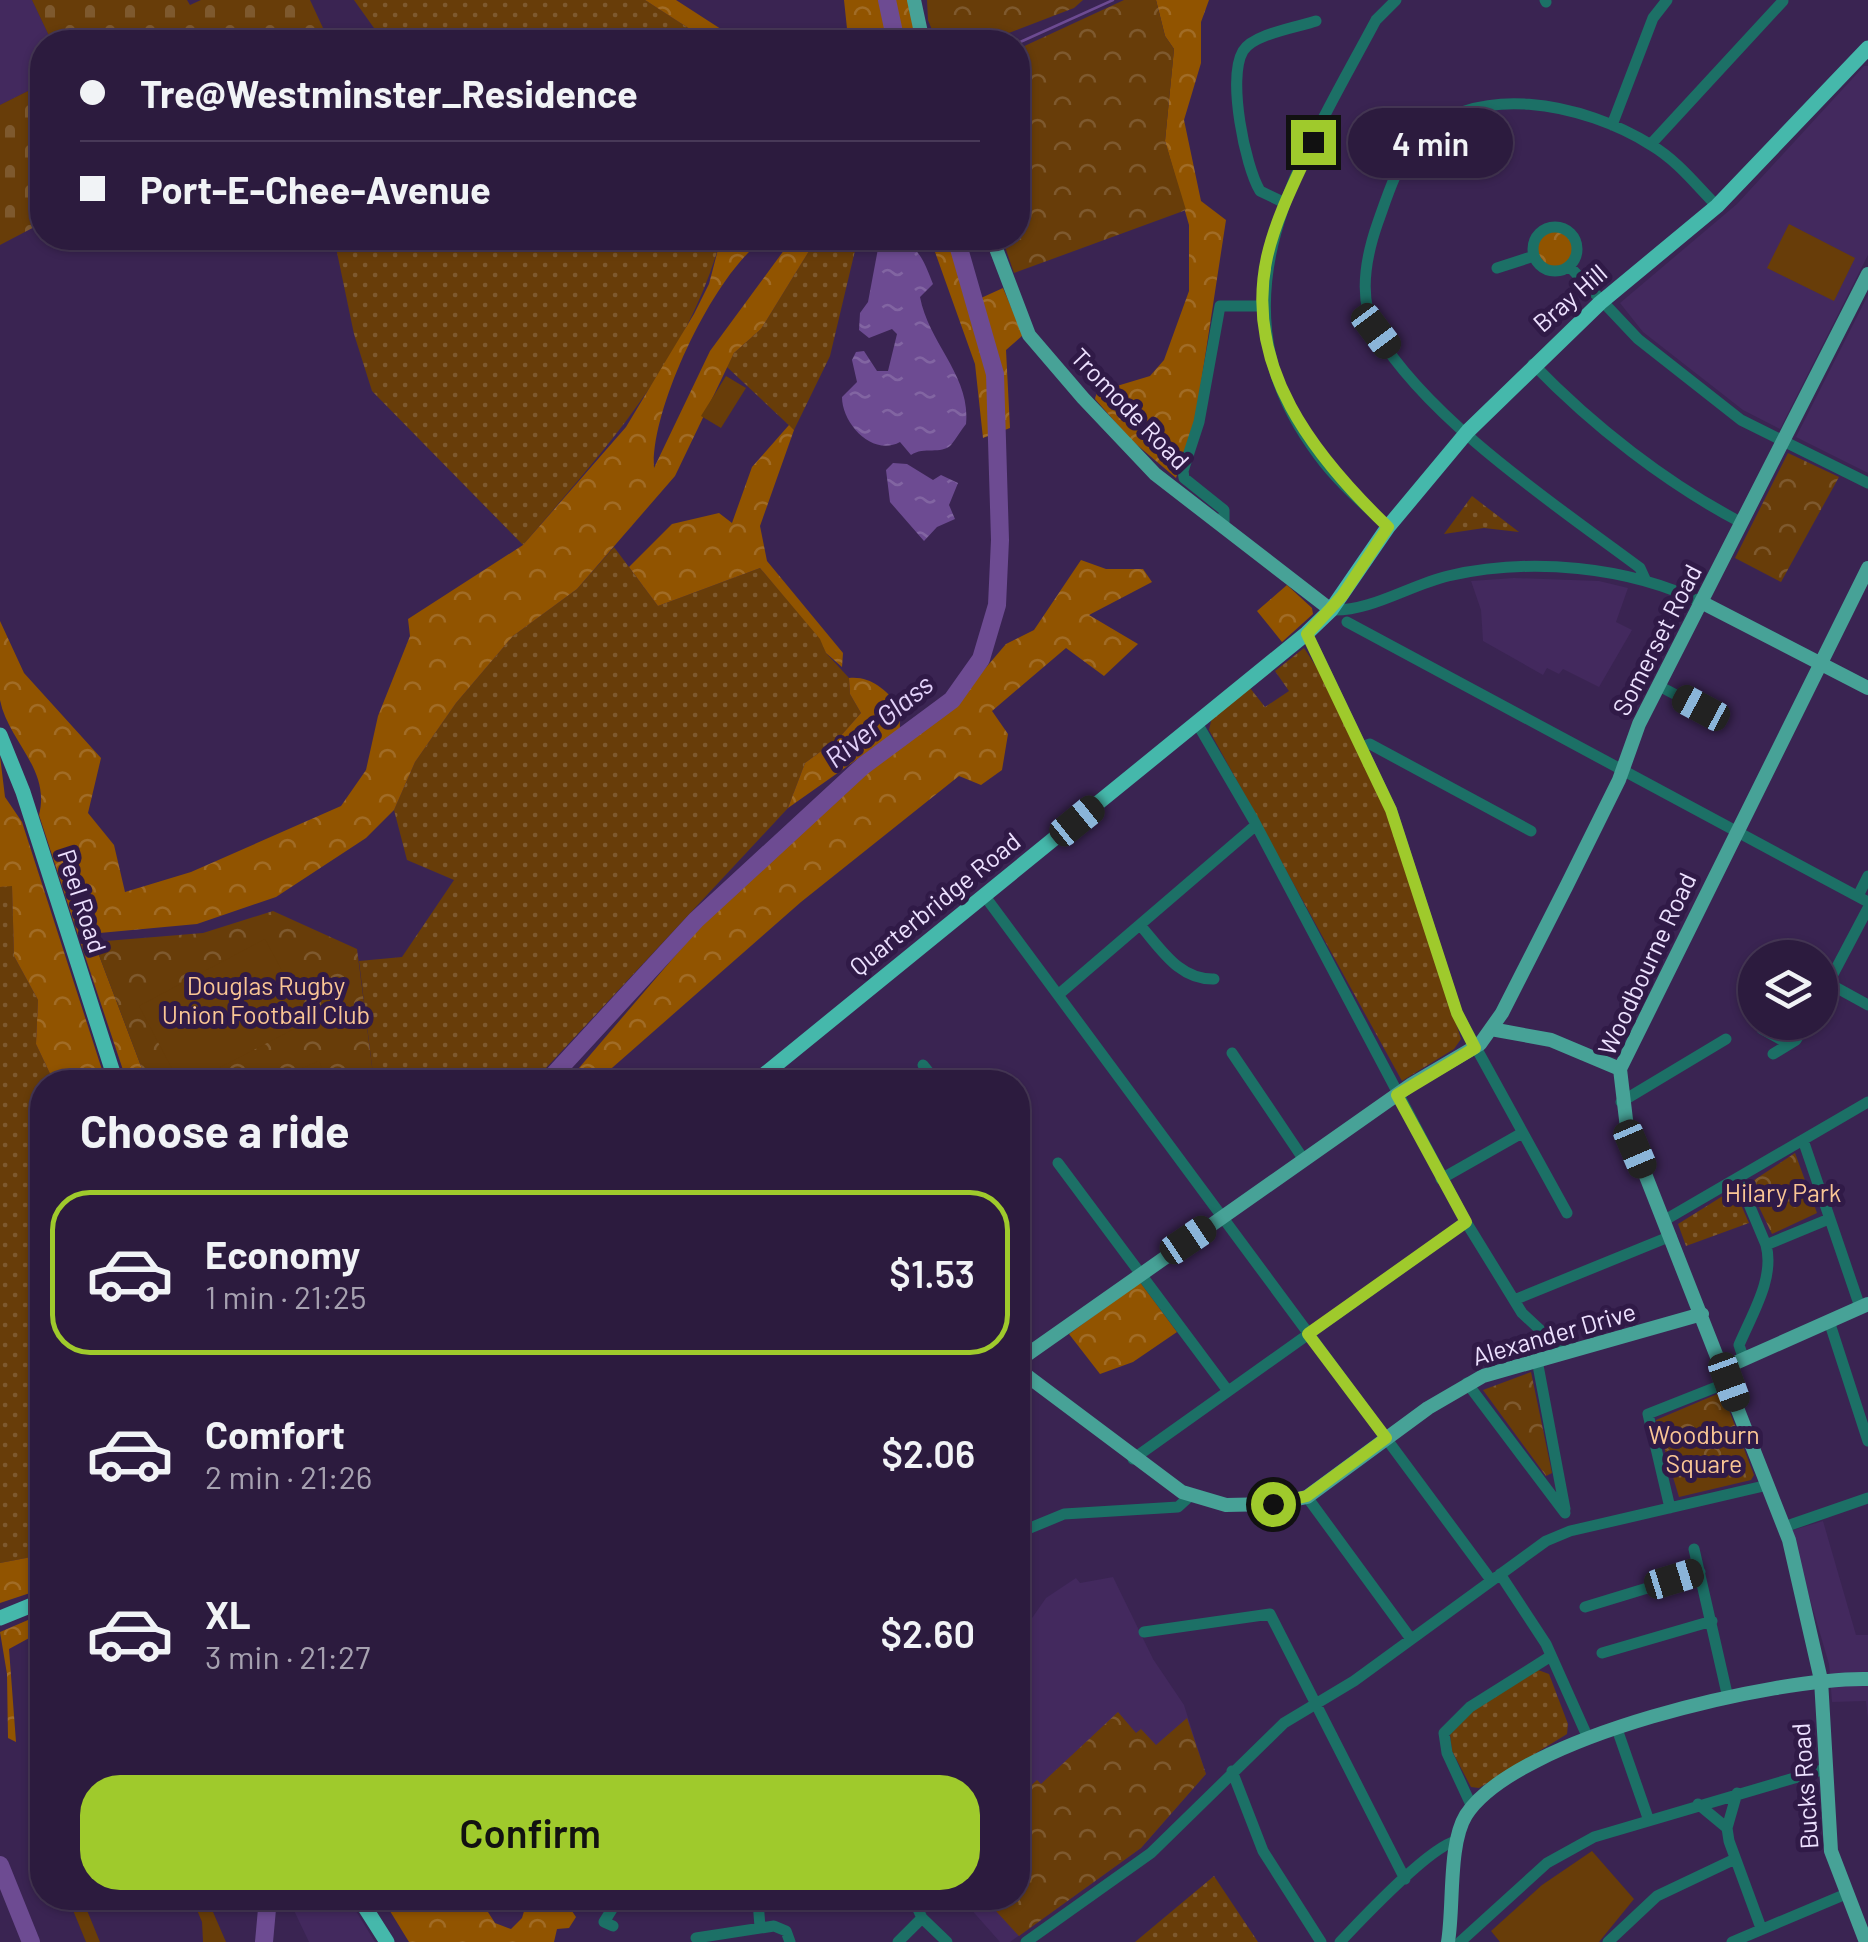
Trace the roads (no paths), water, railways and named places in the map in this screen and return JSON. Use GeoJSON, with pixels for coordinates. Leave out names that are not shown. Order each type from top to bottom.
{"type":"FeatureCollection","features":[{"type":"Feature","properties":{"kind":"highway","name":"Bray Hill"},"geometry":{"type":"LineString","coordinates":[[1331,610],[1388,527],[1468,431],[1600,303],[1718,206],[1864,54]]}},
{"type":"Feature","properties":{"kind":"highway","name":"Quarterbridge Road"},"geometry":{"type":"LineString","coordinates":[[770,1070],[1307,634],[1331,610]]}},
{"type":"Feature","properties":{"kind":"highway","name":"Peel Road"},"geometry":{"type":"LineString","coordinates":[[0,735],[23,792],[112,1070]]}},
{"type":"Feature","properties":{"kind":"highway"},"geometry":{"type":"LineString","coordinates":[[4,1616],[30,1606]]}},
{"type":"Feature","properties":{"kind":"highway"},"geometry":{"type":"LineString","coordinates":[[367,1910],[387,1942]]}},
{"type":"Feature","properties":{"kind":"main road"},"geometry":{"type":"LineString","coordinates":[[914,0],[920,30]]}},
{"type":"Feature","properties":{"kind":"main road","name":"Tromode Road"},"geometry":{"type":"LineString","coordinates":[[997,250],[1029,335],[1142,462],[1331,610]]}},
{"type":"Feature","properties":{"kind":"main road","name":"Somerset Road"},"geometry":{"type":"LineString","coordinates":[[1030,1352],[1397,1095],[1475,1048],[1491,1029],[1659,686],[1868,276]]}},
{"type":"Feature","properties":{"kind":"main road","name":"Woodbourne Road"},"geometry":{"type":"LineString","coordinates":[[1821,1680],[1807,1604],[1784,1527],[1620,1102],[1620,1074],[1868,568]]}},
{"type":"Feature","properties":{"kind":"main road"},"geometry":{"type":"LineString","coordinates":[[1703,603],[1868,688]]}},
{"type":"Feature","properties":{"kind":"main road"},"geometry":{"type":"LineString","coordinates":[[1491,1029],[1551,1040],[1620,1074]]}},
{"type":"Feature","properties":{"kind":"main road"},"geometry":{"type":"LineString","coordinates":[[1726,1375],[1744,1360],[1864,1306]]}},
{"type":"Feature","properties":{"kind":"main road","name":"Alexander Drive"},"geometry":{"type":"LineString","coordinates":[[1030,1378],[1134,1459],[1190,1496],[1215,1504],[1250,1506],[1307,1496],[1467,1384],[1536,1360],[1702,1314]]}},
{"type":"Feature","properties":{"kind":"main road"},"geometry":{"type":"LineString","coordinates":[[1448,1942],[1456,1841],[1472,1807],[1540,1757],[1588,1738],[1728,1698],[1821,1680],[1868,1679]]}},
{"type":"Feature","properties":{"kind":"main road","name":"Bucks Road"},"geometry":{"type":"LineString","coordinates":[[1821,1680],[1830,1851],[1866,1942]]}},
{"type":"Feature","properties":{"kind":"street"},"geometry":{"type":"LineString","coordinates":[[1388,527],[1317,454],[1274,370],[1266,347],[1264,306],[1268,252],[1285,204],[1368,35],[1396,0]]}},
{"type":"Feature","properties":{"kind":"street"},"geometry":{"type":"LineString","coordinates":[[1612,125],[1654,18],[1668,0]]}},
{"type":"Feature","properties":{"kind":"street"},"geometry":{"type":"LineString","coordinates":[[1651,144],[1783,0]]}},
{"type":"Feature","properties":{"kind":"street"},"geometry":{"type":"LineString","coordinates":[[1285,204],[1260,192],[1251,169],[1239,114],[1239,46],[1316,21]]}},
{"type":"Feature","properties":{"kind":"street"},"geometry":{"type":"LineString","coordinates":[[1650,581],[1640,568],[1521,480],[1411,378],[1376,331],[1366,306],[1371,243],[1400,167],[1414,145],[1431,130],[1484,108],[1545,104],[1612,125],[1651,144],[1676,163],[1718,206]]}},
{"type":"Feature","properties":{"kind":"street"},"geometry":{"type":"LineString","coordinates":[[1552,227],[1564,229],[1576,243],[1576,256],[1569,266],[1549,270],[1534,256],[1534,243],[1540,232],[1552,227]]}},
{"type":"Feature","properties":{"kind":"street"},"geometry":{"type":"LineString","coordinates":[[1497,268],[1534,256]]}},
{"type":"Feature","properties":{"kind":"street"},"geometry":{"type":"LineString","coordinates":[[1569,266],[1638,339],[1740,420],[1868,483]]}},
{"type":"Feature","properties":{"kind":"street"},"geometry":{"type":"LineString","coordinates":[[1224,523],[1224,510],[1184,478],[1183,471],[1199,422],[1220,306],[1264,306]]}},
{"type":"Feature","properties":{"kind":"street"},"geometry":{"type":"LineString","coordinates":[[1533,364],[1568,401],[1699,500],[1742,524]]}},
{"type":"Feature","properties":{"kind":"street"},"geometry":{"type":"LineString","coordinates":[[1331,610],[1480,571],[1603,572],[1650,581],[1703,603]]}},
{"type":"Feature","properties":{"kind":"street"},"geometry":{"type":"LineString","coordinates":[[1347,622],[1865,902]]}},
{"type":"Feature","properties":{"kind":"street"},"geometry":{"type":"LineString","coordinates":[[1307,634],[1364,746],[1412,864],[1457,1013],[1567,1212]]}},
{"type":"Feature","properties":{"kind":"street"},"geometry":{"type":"LineString","coordinates":[[1659,686],[1701,708]]}},
{"type":"Feature","properties":{"kind":"street"},"geometry":{"type":"LineString","coordinates":[[1197,723],[1256,826],[1466,1222],[1514,1300],[1565,1353]]}},
{"type":"Feature","properties":{"kind":"street"},"geometry":{"type":"LineString","coordinates":[[1364,746],[1370,744],[1531,831]]}},
{"type":"Feature","properties":{"kind":"street"},"geometry":{"type":"LineString","coordinates":[[1058,995],[1256,826]]}},
{"type":"Feature","properties":{"kind":"street"},"geometry":{"type":"LineString","coordinates":[[1838,961],[1865,902],[1868,876]]}},
{"type":"Feature","properties":{"kind":"street"},"geometry":{"type":"LineString","coordinates":[[984,896],[1386,1438],[1495,1577],[1551,1656],[1588,1738]]}},
{"type":"Feature","properties":{"kind":"street"},"geometry":{"type":"LineString","coordinates":[[1140,925],[1181,970],[1200,979],[1214,978]]}},
{"type":"Feature","properties":{"kind":"street"},"geometry":{"type":"LineString","coordinates":[[1838,988],[1868,1005]]}},
{"type":"Feature","properties":{"kind":"street"},"geometry":{"type":"LineString","coordinates":[[1620,1102],[1726,1039]]}},
{"type":"Feature","properties":{"kind":"street"},"geometry":{"type":"LineString","coordinates":[[1782,1040],[1789,1044]]}},
{"type":"Feature","properties":{"kind":"street"},"geometry":{"type":"LineString","coordinates":[[1773,1054],[1793,1040]]}},
{"type":"Feature","properties":{"kind":"street"},"geometry":{"type":"LineString","coordinates":[[1232,1053],[1304,1160]]}},
{"type":"Feature","properties":{"kind":"street"},"geometry":{"type":"LineString","coordinates":[[1620,1074],[1642,1089]]}},
{"type":"Feature","properties":{"kind":"street"},"geometry":{"type":"LineString","coordinates":[[1664,1220],[1868,1102]]}},
{"type":"Feature","properties":{"kind":"street"},"geometry":{"type":"LineString","coordinates":[[1441,1179],[1522,1133]]}},
{"type":"Feature","properties":{"kind":"street"},"geometry":{"type":"LineString","coordinates":[[1803,1140],[1864,1306]]}},
{"type":"Feature","properties":{"kind":"street"},"geometry":{"type":"LineString","coordinates":[[1058,1163],[1228,1392]]}},
{"type":"Feature","properties":{"kind":"street"},"geometry":{"type":"LineString","coordinates":[[1738,1178],[1766,1245],[1769,1265],[1739,1345],[1744,1360]]}},
{"type":"Feature","properties":{"kind":"street"},"geometry":{"type":"LineString","coordinates":[[1766,1245],[1829,1219]]}},
{"type":"Feature","properties":{"kind":"street"},"geometry":{"type":"LineString","coordinates":[[1134,1459],[1466,1222]]}},
{"type":"Feature","properties":{"kind":"street"},"geometry":{"type":"LineString","coordinates":[[1514,1300],[1671,1236]]}},
{"type":"Feature","properties":{"kind":"street"},"geometry":{"type":"LineString","coordinates":[[1829,1321],[1868,1440]]}},
{"type":"Feature","properties":{"kind":"street"},"geometry":{"type":"LineString","coordinates":[[1467,1384],[1566,1514],[1536,1360]]}},
{"type":"Feature","properties":{"kind":"street"},"geometry":{"type":"LineString","coordinates":[[1670,1508],[1648,1414],[1726,1375]]}},
{"type":"Feature","properties":{"kind":"street"},"geometry":{"type":"LineString","coordinates":[[1026,1942],[1151,1853],[1271,1732],[1411,1639],[1546,1541],[1768,1486]]}},
{"type":"Feature","properties":{"kind":"street"},"geometry":{"type":"LineString","coordinates":[[1030,1528],[1064,1514],[1178,1507],[1190,1496]]}},
{"type":"Feature","properties":{"kind":"street"},"geometry":{"type":"LineString","coordinates":[[1307,1496],[1411,1639]]}},
{"type":"Feature","properties":{"kind":"street"},"geometry":{"type":"LineString","coordinates":[[1784,1527],[1868,1498]]}},
{"type":"Feature","properties":{"kind":"street"},"geometry":{"type":"LineString","coordinates":[[1694,1549],[1728,1698]]}},
{"type":"Feature","properties":{"kind":"street"},"geometry":{"type":"LineString","coordinates":[[1585,1606],[1700,1572]]}},
{"type":"Feature","properties":{"kind":"street"},"geometry":{"type":"LineString","coordinates":[[1144,1632],[1270,1614],[1405,1879]]}},
{"type":"Feature","properties":{"kind":"street"},"geometry":{"type":"LineString","coordinates":[[1602,1653],[1712,1621]]}},
{"type":"Feature","properties":{"kind":"street"},"geometry":{"type":"LineString","coordinates":[[1472,1807],[1447,1753],[1444,1733],[1470,1707],[1551,1656]]}},
{"type":"Feature","properties":{"kind":"street"},"geometry":{"type":"LineString","coordinates":[[1618,1729],[1648,1818]]}},
{"type":"Feature","properties":{"kind":"street"},"geometry":{"type":"LineString","coordinates":[[1460,1942],[1548,1863],[1594,1837],[1825,1769]]}},
{"type":"Feature","properties":{"kind":"street"},"geometry":{"type":"LineString","coordinates":[[1232,1771],[1263,1851],[1321,1942]]}},
{"type":"Feature","properties":{"kind":"street"},"geometry":{"type":"LineString","coordinates":[[1737,1792],[1727,1828],[1762,1928]]}},
{"type":"Feature","properties":{"kind":"street"},"geometry":{"type":"LineString","coordinates":[[1698,1804],[1727,1828]]}},
{"type":"Feature","properties":{"kind":"street"},"geometry":{"type":"LineString","coordinates":[[1340,1942],[1405,1879],[1445,1845],[1456,1841]]}},
{"type":"Feature","properties":{"kind":"street"},"geometry":{"type":"LineString","coordinates":[[1608,1942],[1657,1896],[1735,1859]]}},
{"type":"Feature","properties":{"kind":"street"},"geometry":{"type":"LineString","coordinates":[[1732,1942],[1846,1894]]}},
{"type":"Feature","properties":{"kind":"street"},"geometry":{"type":"LineString","coordinates":[[604,1922],[612,1910]]}},
{"type":"Feature","properties":{"kind":"street"},"geometry":{"type":"LineString","coordinates":[[759,1910],[760,1927]]}},
{"type":"Feature","properties":{"kind":"street"},"geometry":{"type":"LineString","coordinates":[[918,1910],[947,1942]]}},
{"type":"Feature","properties":{"kind":"street"},"geometry":{"type":"LineString","coordinates":[[898,1942],[922,1918]]}},
{"type":"Feature","properties":{"kind":"street"},"geometry":{"type":"LineString","coordinates":[[696,1938],[781,1927],[790,1942]]}},
{"type":"Feature","properties":{"kind":"water"},"geometry":{"type":"Polygon","coordinates":[[[878,250],[916,250],[933,284],[920,297],[925,314],[956,375],[966,407],[966,424],[951,445],[942,450],[911,455],[900,442],[880,445],[861,435],[847,418],[842,397],[857,382],[852,360],[856,352],[864,351],[877,371],[888,371],[897,334],[892,329],[869,338],[859,330],[860,313],[868,302],[878,250]]]}},
{"type":"Feature","properties":{"kind":"water"},"geometry":{"type":"Polygon","coordinates":[[[893,463],[907,464],[933,480],[941,475],[958,483],[949,505],[955,519],[937,527],[924,541],[890,502],[886,470],[893,463]]]}},
{"type":"Feature","properties":{"kind":"waterway","name":"River Glass"},"geometry":{"type":"LineString","coordinates":[[887,0],[893,30]]}},
{"type":"Feature","properties":{"kind":"waterway"},"geometry":{"type":"LineString","coordinates":[[1030,38],[1113,0]]}},
{"type":"Feature","properties":{"kind":"waterway","name":"River Glass"},"geometry":{"type":"LineString","coordinates":[[558,1070],[696,920],[863,766],[952,700],[981,659],[997,605],[1000,540],[995,374],[959,250]]}},
{"type":"Feature","properties":{"kind":"waterway"},"geometry":{"type":"LineString","coordinates":[[0,1865],[31,1942]]}},
{"type":"Feature","properties":{"kind":"waterway","name":"River Glass"},"geometry":{"type":"LineString","coordinates":[[264,1942],[267,1910]]}},
{"type":"Feature","properties":{"kind":"park label","name":"Douglas Rugby Union Football Club"},"geometry":{"type":"Point","coordinates":[266,1000]}},
{"type":"Feature","properties":{"kind":"park label","name":"Hilary Park"},"geometry":{"type":"Point","coordinates":[1783,1193]}},
{"type":"Feature","properties":{"kind":"park label","name":"Woodburn Square"},"geometry":{"type":"Point","coordinates":[1704,1450]}}]}
